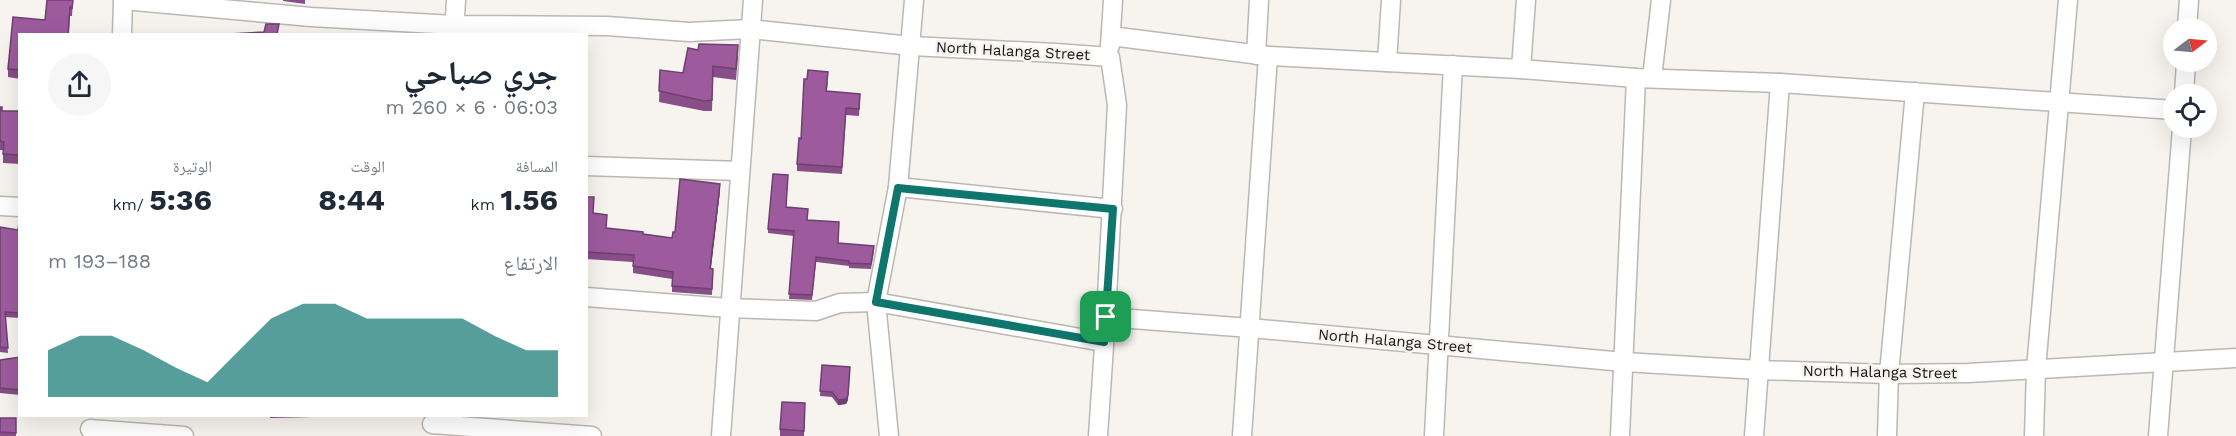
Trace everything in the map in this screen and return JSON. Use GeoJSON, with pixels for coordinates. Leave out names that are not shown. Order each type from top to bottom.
{"type":"FeatureCollection","features":[{"type":"Feature","properties":{"kind":"street"},"geometry":{"type":"LineString","coordinates":[[454,29],[456,0]]}},
{"type":"Feature","properties":{"kind":"street"},"geometry":{"type":"LineString","coordinates":[[721,436],[753,0]]}},
{"type":"Feature","properties":{"kind":"street"},"geometry":{"type":"LineString","coordinates":[[889,436],[876,302],[898,188],[914,0]]}},
{"type":"Feature","properties":{"kind":"street"},"geometry":{"type":"LineString","coordinates":[[1110,57],[1113,0]]}},
{"type":"Feature","properties":{"kind":"street"},"geometry":{"type":"LineString","coordinates":[[1242,436],[1250,328],[1262,55],[1259,0]]}},
{"type":"Feature","properties":{"kind":"street"},"geometry":{"type":"LineString","coordinates":[[1387,62],[1390,0]]}},
{"type":"Feature","properties":{"kind":"street"},"geometry":{"type":"LineString","coordinates":[[1521,69],[1526,0]]}},
{"type":"Feature","properties":{"kind":"street"},"geometry":{"type":"LineString","coordinates":[[1620,436],[1644,78],[1661,0]]}},
{"type":"Feature","properties":{"kind":"street"},"geometry":{"type":"LineString","coordinates":[[2034,436],[2036,369],[2068,0]]}},
{"type":"Feature","properties":{"kind":"street"},"geometry":{"type":"LineString","coordinates":[[2188,18],[2189,0]]}},
{"type":"Feature","properties":{"kind":"street"},"geometry":{"type":"LineString","coordinates":[[122,33],[123,1]]}},
{"type":"Feature","properties":{"kind":"street","name":"North Halanga Street"},"geometry":{"type":"LineString","coordinates":[[123,1],[454,29],[607,26],[689,32],[750,29],[911,46],[1110,57],[1117,105],[1106,317],[1439,344],[1624,362],[1759,370],[1889,374],[1968,373],[2236,358]]}},
{"type":"Feature","properties":{"kind":"street"},"geometry":{"type":"LineString","coordinates":[[1111,36],[1262,55],[1644,78],[1780,83],[2163,109]]}},
{"type":"Feature","properties":{"kind":"street"},"geometry":{"type":"LineString","coordinates":[[1434,436],[1453,65]]}},
{"type":"Feature","properties":{"kind":"street"},"geometry":{"type":"LineString","coordinates":[[1754,436],[1780,83]]}},
{"type":"Feature","properties":{"kind":"street"},"geometry":{"type":"LineString","coordinates":[[1887,436],[1889,374],[1916,92]]}},
{"type":"Feature","properties":{"kind":"street"},"geometry":{"type":"LineString","coordinates":[[2158,436],[2181,138]]}},
{"type":"Feature","properties":{"kind":"street"},"geometry":{"type":"LineString","coordinates":[[588,166],[740,171]]}},
{"type":"Feature","properties":{"kind":"street"},"geometry":{"type":"LineString","coordinates":[[898,188],[1113,209]]}},
{"type":"Feature","properties":{"kind":"street"},"geometry":{"type":"LineString","coordinates":[[0,206],[18,207]]}},
{"type":"Feature","properties":{"kind":"street"},"geometry":{"type":"LineString","coordinates":[[588,297],[729,308],[816,311],[840,303],[876,302],[1104,342]]}},
{"type":"Feature","properties":{"kind":"street"},"geometry":{"type":"LineString","coordinates":[[1098,436],[1106,317]]}},
{"type":"Feature","properties":{"kind":"street"},"geometry":{"type":"LineString","coordinates":[[432,425],[592,436]]}},
{"type":"Feature","properties":{"kind":"street"},"geometry":{"type":"LineString","coordinates":[[90,427],[184,436]]}},
{"type":"Feature","properties":{"kind":"building"},"geometry":{"type":"Polygon","coordinates":[[[47,0],[73,0],[72,8],[70,7],[68,33],[18,33],[18,70],[8,69],[13,17],[45,20],[47,0]]]}},
{"type":"Feature","properties":{"kind":"building"},"geometry":{"type":"Polygon","coordinates":[[[266,24],[279,24],[277,33],[246,33],[264,32],[266,24]]]}},
{"type":"Feature","properties":{"kind":"building"},"geometry":{"type":"Polygon","coordinates":[[[699,44],[738,45],[736,69],[713,66],[712,100],[704,101],[659,91],[660,70],[683,73],[688,48],[698,50],[699,44]]]}},
{"type":"Feature","properties":{"kind":"building"},"geometry":{"type":"Polygon","coordinates":[[[808,70],[828,72],[826,91],[860,94],[859,109],[846,108],[842,167],[797,164],[799,138],[801,139],[804,79],[807,79],[808,70]]]}},
{"type":"Feature","properties":{"kind":"building"},"geometry":{"type":"Polygon","coordinates":[[[0,107],[2,111],[18,111],[18,155],[3,154],[4,142],[0,141],[0,107]]]}},
{"type":"Feature","properties":{"kind":"building"},"geometry":{"type":"Polygon","coordinates":[[[773,174],[788,175],[786,207],[808,209],[807,220],[839,222],[838,243],[874,246],[871,264],[816,257],[812,295],[789,294],[794,231],[768,229],[773,174]]]}},
{"type":"Feature","properties":{"kind":"building"},"geometry":{"type":"Polygon","coordinates":[[[680,179],[720,184],[710,268],[713,269],[712,289],[672,286],[673,272],[633,266],[634,255],[588,252],[588,197],[594,197],[593,213],[607,215],[606,228],[672,238],[675,232],[680,179]]]}},
{"type":"Feature","properties":{"kind":"building"},"geometry":{"type":"Polygon","coordinates":[[[0,227],[18,230],[18,313],[5,312],[8,348],[0,347],[0,227]]]}},
{"type":"Feature","properties":{"kind":"building"},"geometry":{"type":"Polygon","coordinates":[[[18,357],[18,390],[0,388],[0,360],[18,357]]]}},
{"type":"Feature","properties":{"kind":"building"},"geometry":{"type":"Polygon","coordinates":[[[822,365],[850,367],[846,399],[838,400],[832,392],[820,391],[822,365]]]}},
{"type":"Feature","properties":{"kind":"building"},"geometry":{"type":"Polygon","coordinates":[[[782,402],[805,403],[804,431],[780,429],[782,402]]]}},
{"type":"Feature","properties":{"kind":"building"},"geometry":{"type":"Polygon","coordinates":[[[0,418],[16,418],[16,433],[0,432],[0,418]]]}},
{"type":"Feature","properties":{"kind":"route"},"geometry":{"type":"LineString","coordinates":[[898,188],[1113,209],[1106,317],[1104,342],[876,302],[898,188]]}}]}
